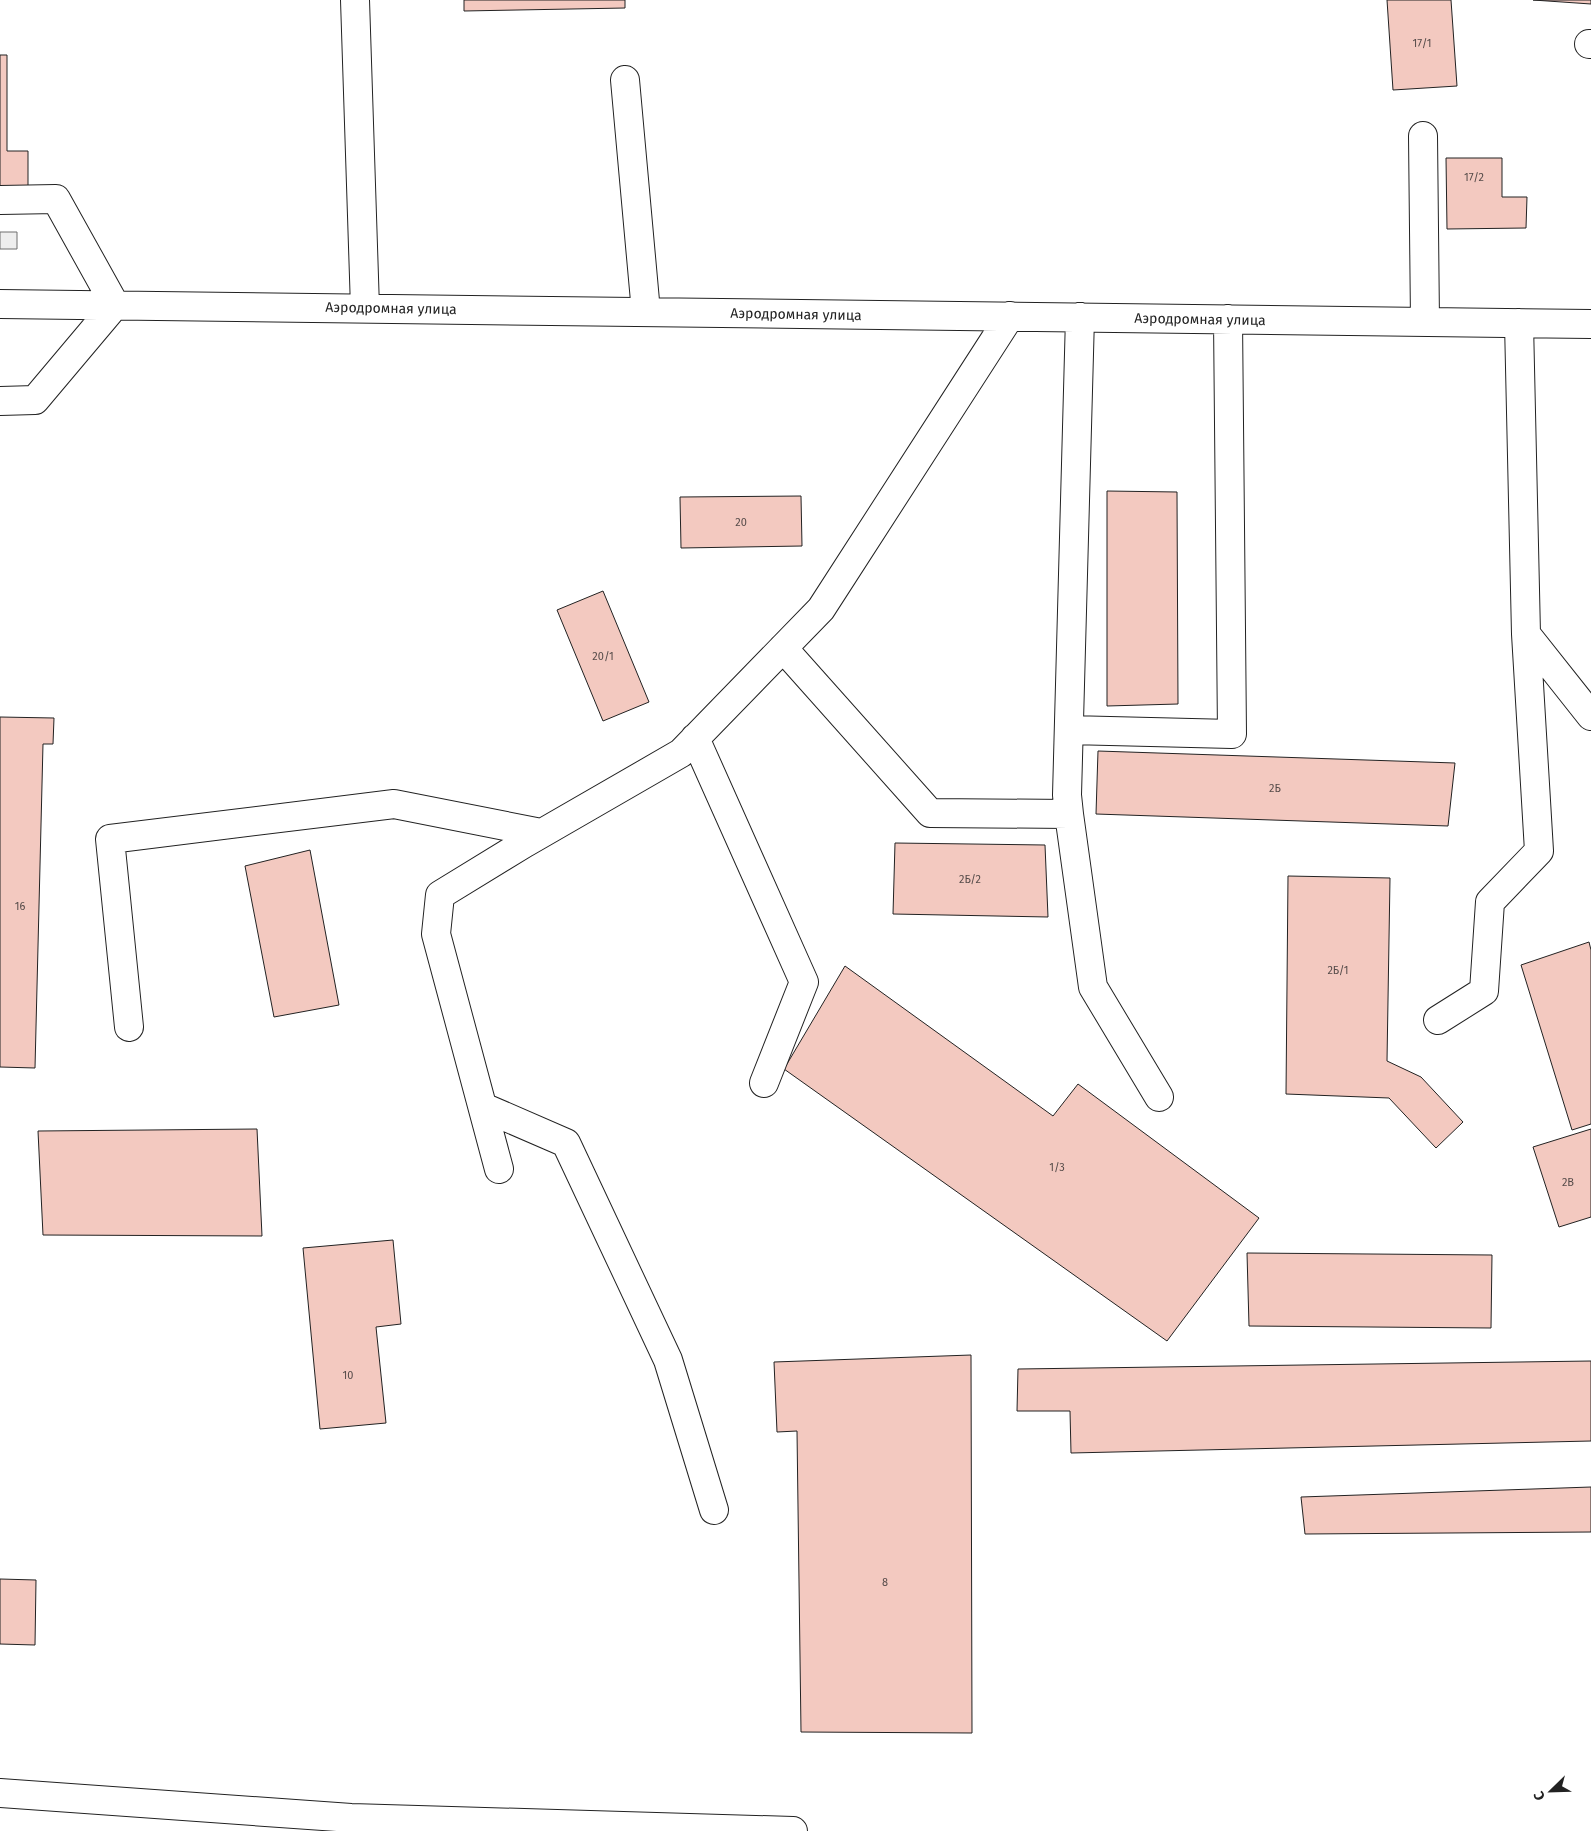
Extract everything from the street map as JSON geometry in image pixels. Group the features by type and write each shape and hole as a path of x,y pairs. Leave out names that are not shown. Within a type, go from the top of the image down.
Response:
{"street":[{"path":"356,0 365,308"},
{"path":"625,80 646,312"},
{"path":"1423,136 1425,322"},
{"path":"0,200 56,199 115,305 35,400 0,401"},
{"name":"Аэродромная улица","path":"0,304 1591,324"},
{"path":"499,1169 436,934 440,895 541,833 681,753 821,609 1010,316"},
{"path":"1080,317 1067,795 1093,987 1158,1097"},
{"path":"1069,730 1232,734 1228,319"},
{"path":"1438,1020 1484,991 1490,902 1539,851 1526,634 1519,323"},
{"path":"1526,634 1591,716"},
{"path":"783,648 930,814 1069,814"},
{"path":"695,738 804,982 764,1083"},
{"path":"129,1027 110,839 394,804 541,833"},
{"path":"483,1107 566,1143 668,1360 714,1510"},
{"path":"0,1793 351,1818 794,1831"}],"shaded area":[{"path":"0,232 17,232 17,249 0,249"}],"building":[{"path":"464,0 625,0 625,8 464,11"},
{"path":"1387,0 1451,0 1457,86 1393,90"},
{"path":"1533,0 1591,0 1591,4"},
{"path":"0,55 7,55 7,151 28,151 28,190 0,190"},
{"path":"1446,158 1502,158 1502,197 1527,197 1526,228 1447,229"},
{"path":"1107,491 1177,492 1178,704 1107,706"},
{"path":"801,496 802,546 681,548 680,497"},
{"path":"603,591 649,702 603,721 557,610"},
{"path":"0,717 54,718 53,744 43,744 35,1068 0,1067"},
{"path":"1098,751 1455,763 1448,826 1096,814"},
{"path":"895,843 1045,845 1048,917 893,914"},
{"path":"310,850 339,1005 274,1017 245,866"},
{"path":"1288,876 1390,878 1387,1061 1421,1077 1463,1122 1436,1148 1389,1098 1286,1094"},
{"path":"1589,942 1591,950 1591,1124 1572,1130 1521,965"},
{"path":"845,966 1053,1116 1078,1084 1259,1218 1167,1341 784,1069"},
{"path":"257,1129 262,1236 43,1235 38,1131"},
{"path":"1591,1129 1591,1217 1559,1227 1533,1147"},
{"path":"393,1240 401,1324 376,1327 386,1423 320,1429 303,1248"},
{"path":"1247,1253 1492,1255 1491,1328 1249,1326"},
{"path":"971,1355 972,1733 801,1732 797,1431 777,1432 774,1362"},
{"path":"1591,1361 1591,1441 1071,1453 1070,1411 1017,1411 1018,1369"},
{"path":"1591,1487 1591,1532 1305,1534 1301,1497"},
{"path":"0,1579 36,1580 35,1645 0,1644"}]}
